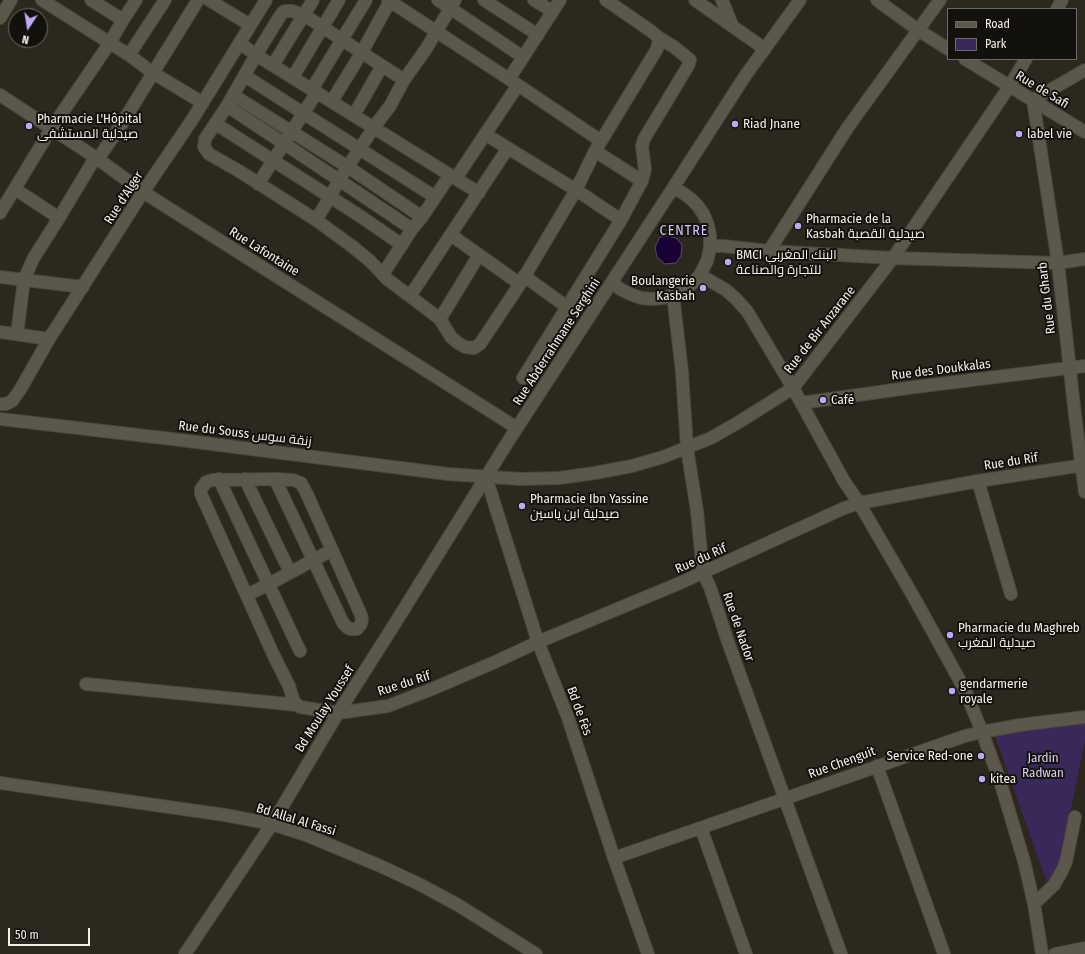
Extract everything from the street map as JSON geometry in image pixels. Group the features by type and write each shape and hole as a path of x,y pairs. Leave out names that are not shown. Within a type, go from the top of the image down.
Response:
{"street":[{"path":"0,18 10,0"},
{"path":"42,0 109,44 129,55 153,73 203,103"},
{"path":"91,0 123,20"},
{"path":"0,213 51,129 109,44 136,0"},
{"path":"129,55 165,0"},
{"path":"17,334 24,280 33,259 96,158 153,73 198,0"},
{"path":"209,0 250,25"},
{"name":"Rue d'Alger","path":"0,404 10,402 14,399 49,339 143,192 169,156 203,103 266,0"},
{"path":"273,65 313,0"},
{"path":"293,77 339,0"},
{"path":"258,184 303,113 342,40 366,0"},
{"path":"438,0 453,4 524,57"},
{"path":"484,0 538,35"},
{"path":"534,0 552,11"},
{"path":"383,274 435,197 485,134 514,82 524,57 560,0"},
{"path":"523,378 621,220 642,181 645,170 642,146 644,139 687,69 690,60 606,0"},
{"path":"695,0 765,49"},
{"path":"722,0 732,25"},
{"path":"612,282 745,76 800,0"},
{"path":"877,0 918,30 947,48"},
{"path":"769,251 848,127 940,0"},
{"path":"332,102 362,52 389,1 514,82 601,141"},
{"path":"316,220 339,180 374,127 390,106 404,80 426,49 453,4"},
{"path":"404,80 304,15 292,11 283,12 216,124 205,139 204,145 209,154 316,220 353,247 387,279 440,319 451,337 458,343 474,348 486,337 576,190 601,141 657,49 659,45 658,37"},
{"path":"240,43 256,55 453,176 478,193"},
{"name":"Rue de Safi","path":"967,60 1085,132"},
{"name":"Rue de Bir Anzarane","path":"486,477 520,480 559,478 595,474 632,466 687,448 710,438 739,422 793,388 893,258 1009,87 1025,60"},
{"path":"354,115 382,66"},
{"path":"1033,100 1085,70"},
{"path":"245,76 435,197"},
{"name":"Rue Lafontaine","path":"0,95 96,158 143,192 517,428"},
{"path":"233,95 348,167 422,217"},
{"name":"Rue du Gharb","path":"1033,100 1058,263 1085,492"},
{"path":"227,106 412,229"},
{"path":"216,124 402,245"},
{"path":"485,134 576,190 621,220"},
{"path":"410,296 508,148"},
{"path":"595,152 642,181"},
{"name":"Rue Abderrahmane Serghini","path":"486,477 612,282 620,289 630,294 641,298 652,299 663,298 684,290 700,275 707,261 710,246 708,225 701,211 691,199 673,188"},
{"path":"15,189 59,218"},
{"path":"451,235 478,255 568,306"},
{"path":"710,246 893,258 1058,263 1085,259"},
{"path":"440,319 478,255"},
{"path":"700,275 726,290 747,311 793,388 844,481 859,503 912,594 965,690 1000,781 1020,846 1034,904 1042,954"},
{"path":"0,277 83,288"},
{"name":"Rue de Nador","path":"673,295 682,372 687,448 697,511 703,573 710,586 727,639 841,954"},
{"path":"0,332 49,339"},
{"name":"Rue des Doukkalas","path":"801,403 1085,366"},
{"name":"Rue du Souss زنقة سوس","path":"0,419 448,474 486,477"},
{"name":"Rue du Rif","path":"86,684 297,705 300,707 338,713 388,706 432,689 538,642 680,584 842,509 859,503 1083,465"},
{"name":"Bd de Fès","path":"486,477 538,642 568,718 614,858 648,954"},
{"name":"Bd Moulay Youssef","path":"185,954 272,824 338,713 486,477"},
{"path":"274,479 343,622 348,628 357,628 361,624 361,615 301,483 293,480 274,479 219,479 206,482 201,489 201,494 273,654 289,686 294,702 297,705"},
{"path":"219,479 300,651"},
{"path":"245,479 290,572"},
{"path":"978,482 1011,594"},
{"path":"247,595 332,550"},
{"name":"Rue Chenguit","path":"614,858 965,736 1020,725 1085,717"},
{"path":"877,766 944,954"},
{"name":"Bd Allal Al Fassi","path":"0,783 179,808 272,824 306,835 419,884 458,905 536,954"},
{"path":"1034,904 1054,885 1062,871 1066,862 1074,817"},
{"path":"701,828 746,954"},
{"path":"1055,954 1085,948"}],"green space":[{"name":"Jardin Radwan","path":"1085,722 1085,741 1060,861 1047,883 995,736"}],"shaded area":[{"path":"668,236 676,238 682,245 681,256 676,263 665,264 657,257 655,247 660,237"}],"place":[{"name":"Riad Jnane","path":"735,124"},
{"name":"Pharmacie L'Hôpital صيدلية المستشفى","path":"29,126"},
{"name":"label vie","path":"1019,134"},
{"name":"Pharmacie de la Kasbah صيدلية القصبة","path":"798,226"},
{"name":"BMCI البنك المغربي للتجارة والصناعة","path":"728,262"},
{"name":"Boulangerie Kasbah","path":"703,288"},
{"name":"Café","path":"823,400"},
{"name":"Pharmacie Ibn Yassine صيدلية ابن ياسين","path":"522,506"},
{"name":"Pharmacie du Maghreb صيدلية المغرب","path":"950,635"},
{"name":"gendarmerie royale","path":"952,691"},
{"name":"Service Red-one","path":"981,756"},
{"name":"kitea","path":"982,779"}],"district":[{"name":"CENTRE","path":"684,231"}]}
